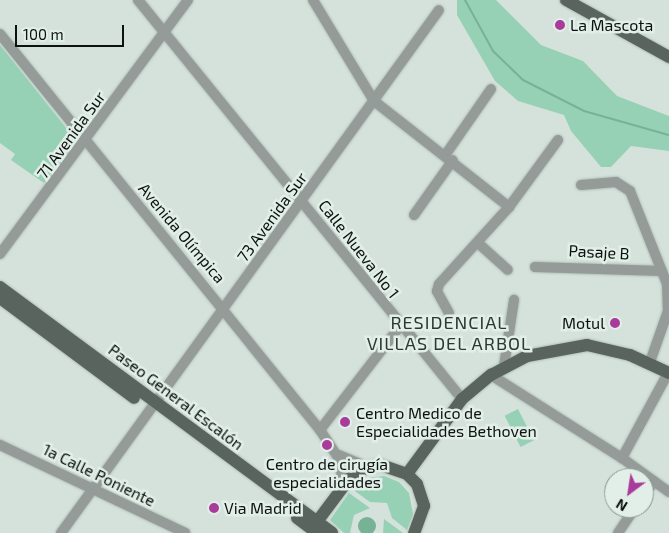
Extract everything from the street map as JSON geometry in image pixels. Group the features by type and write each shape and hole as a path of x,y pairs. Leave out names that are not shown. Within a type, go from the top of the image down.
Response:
{"main road":[{"path":"566,0 669,57"},
{"name":"Paseo General Escalón","path":"0,287 314,529 332,533"},
{"name":"Paseo General Escalón","path":"0,298 152,406"},
{"path":"407,474 462,399 504,366 572,346 599,347 669,370"},
{"path":"631,356 651,359 669,370"},
{"path":"314,529 349,479 367,467 380,465 407,474 424,499 424,514 414,533"}],"street":[{"name":"Calle Nueva No 1","path":"138,0 303,201 400,326 462,399"},
{"name":"71 Avenida Sur","path":"0,254 87,141 188,0"},
{"path":"313,0 374,101 450,157 508,207"},
{"name":"73 Avenida Sur","path":"61,533 303,201 439,10"},
{"name":"Avenida Olímpica","path":"0,34 224,307 338,454 344,473 336,496"},
{"path":"414,215 491,89"},
{"path":"448,313 437,292 439,284 478,243 508,207 558,140"},
{"path":"581,185 616,182 630,191 662,270 668,311 651,359"},
{"path":"478,243 508,270"},
{"name":"Pasaje B","path":"535,267 662,270"},
{"path":"504,366 514,300"},
{"path":"320,430 400,326"},
{"path":"622,458 669,370"},
{"path":"491,375 636,468"},
{"name":"1a Calle Poniente","path":"0,445 185,533"},
{"name":"Avenida Olímpica","path":"338,454 367,467"},
{"path":"654,481 669,492"},
{"path":"618,533 628,518"}],"shaded area":[{"path":"457,0 496,0 541,45 583,61 617,96 669,116 669,151 631,146 611,167 601,167 571,131 564,115 518,101 495,81 457,15"},
{"path":"0,45 75,139 44,183 11,160 15,154 0,143"},
{"path":"518,409 534,440 521,447 505,416"},
{"path":"384,476 399,482 409,493 413,514 407,530 392,518 387,503 370,502 352,489 367,478"},
{"path":"349,493 370,508 354,515 350,533 344,533 330,520"},
{"path":"363,517 371,517 376,522 374,533 363,535 358,530 358,522"},
{"path":"384,519 403,533 383,533"}],"waterway":[{"path":"465,0 493,51 523,80 584,111 669,135"}],"place":[{"name":"La Mascota","path":"560,25"},
{"name":"Motul","path":"615,323"},
{"name":"Centro Medico de Especialidades Bethoven","path":"345,422"},
{"name":"Centro de cirugía especialidades","path":"327,445"},
{"name":"Via Madrid","path":"214,508"}],"district":[{"name":"RESIDENCIAL VILLAS DEL ARBOL","path":"449,333"}]}
